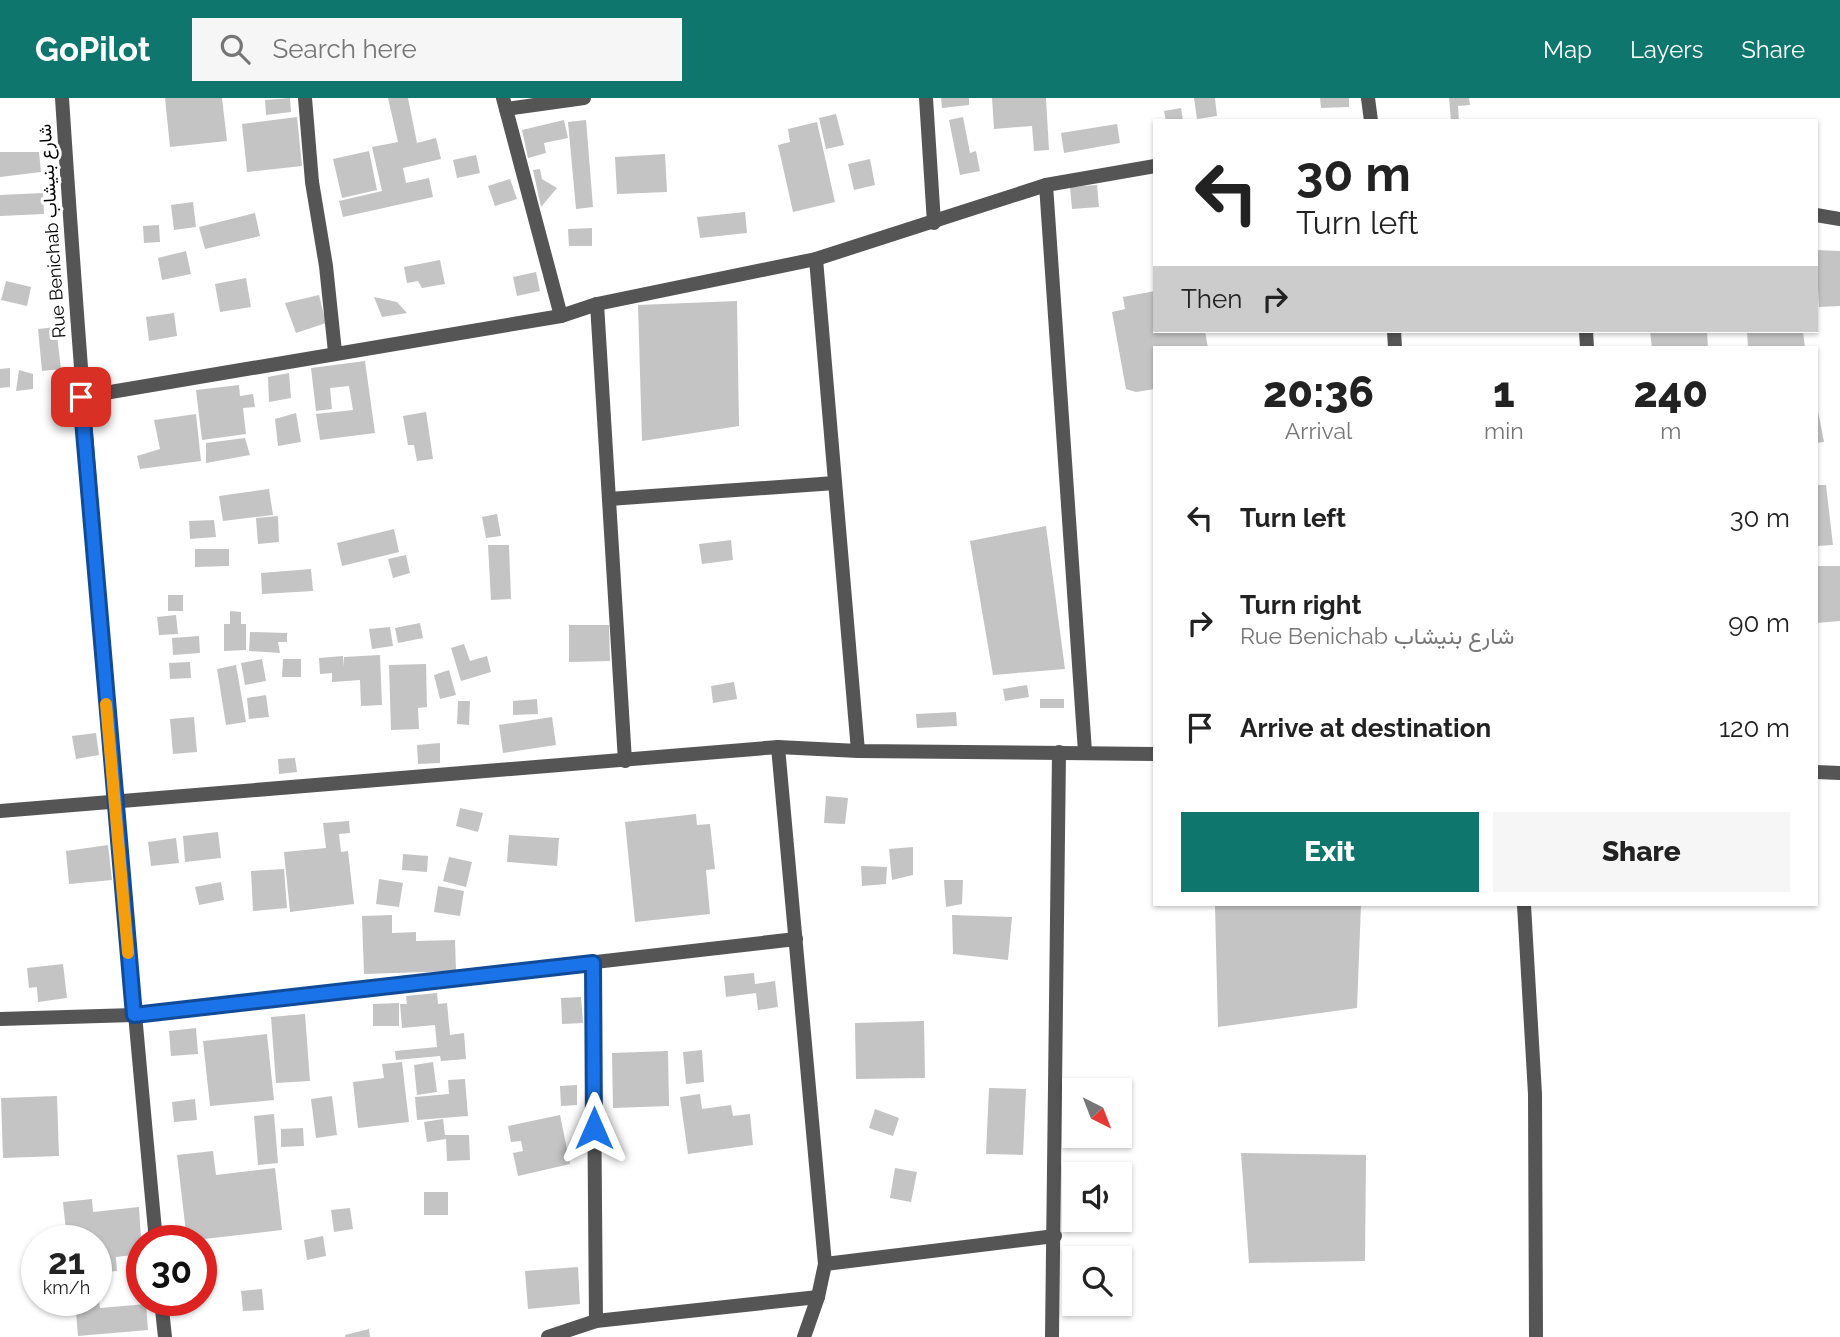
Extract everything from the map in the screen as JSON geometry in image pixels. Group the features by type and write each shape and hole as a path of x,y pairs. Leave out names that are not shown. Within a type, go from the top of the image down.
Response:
{"street":[{"name":"Rue Benichab شارع بنيشاب","path":"62,98 81,397 114,802 154,1225"},
{"path":"305,98 312,182 326,266 335,352"},
{"path":"561,316 505,104 584,98"},
{"path":"926,98 934,223"},
{"path":"1368,98 1371,119"},
{"path":"81,397 335,352 561,316 597,304 816,259 1046,185 1153,166"},
{"path":"1046,185 1085,752"},
{"path":"1818,215 1840,219"},
{"path":"816,259 858,751"},
{"path":"597,304 625,761"},
{"path":"609,499 835,483"},
{"path":"0,811 778,747 858,751 1153,754"},
{"path":"778,747 825,1264 818,1297 803,1337"},
{"path":"1052,1337 1059,752"},
{"path":"1818,772 1840,773"},
{"path":"1524,906 1535,1094 1536,1337"},
{"path":"0,1019 134,1015 796,939"},
{"path":"593,963 596,1321"},
{"path":"825,1264 1055,1236"},
{"path":"548,1337 596,1321 818,1297"},
{"path":"163,1316 165,1337"}],"building":[{"path":"165,98 222,98 227,141 170,147"},
{"path":"290,98 291,112 266,115 265,100"},
{"path":"388,98 408,98 417,143 436,138 441,159 403,168 406,183 429,178 433,197 343,217 339,201 382,191 372,147 398,142"},
{"path":"941,98 969,98 969,105 942,108"},
{"path":"992,98 1046,98 1049,150 1034,151 1032,126 994,129"},
{"path":"1194,98 1215,98 1217,116 1197,119"},
{"path":"1320,98 1349,98 1349,107 1321,108"},
{"path":"1449,98 1469,98 1470,105 1458,106 1459,119 1451,119"},
{"path":"1181,108 1183,119 1166,119 1164,111"},
{"path":"836,114 844,145 826,149 819,118"},
{"path":"297,117 302,166 247,172 242,124"},
{"path":"963,117 970,153 976,151 980,171 960,175 949,120"},
{"path":"564,120 568,138 544,143 546,153 528,158 522,130"},
{"path":"586,120 593,207 576,209 568,122"},
{"path":"817,122 835,202 793,212 778,145 790,142 788,129"},
{"path":"1117,124 1120,143 1064,153 1061,133"},
{"path":"369,151 377,190 342,198 333,159"},
{"path":"0,152 39,152 41,172 0,177"},
{"path":"665,154 667,192 617,194 615,157"},
{"path":"476,155 480,173 457,178 453,160"},
{"path":"870,159 875,185 854,190 848,164"},
{"path":"540,169 542,179 557,188 541,207 533,170"},
{"path":"510,179 517,199 495,206 488,186"},
{"path":"1097,185 1099,207 1072,209 1070,187"},
{"path":"43,193 44,214 0,216 0,195"},
{"path":"193,202 196,227 174,230 171,205"},
{"path":"745,212 747,233 700,238 697,217"},
{"path":"255,213 260,236 205,249 199,227"},
{"path":"159,225 160,242 144,243 143,226"},
{"path":"592,228 592,246 569,246 568,229"},
{"path":"1818,250 1840,251 1840,306 1819,307"},
{"path":"186,251 191,274 162,280 158,258"},
{"path":"440,260 445,284 422,288 418,281 407,283 404,267"},
{"path":"536,272 540,291 517,296 513,277"},
{"path":"246,278 251,307 220,312 215,284"},
{"path":"6,281 31,287 27,306 1,300"},
{"path":"1153,291 1153,333 1205,333 1208,346 1153,346 1153,389 1136,392 1126,389 1112,312 1125,309 1123,297"},
{"path":"319,295 326,323 296,333 285,303"},
{"path":"374,297 397,302 407,313 382,317"},
{"path":"737,301 739,426 642,441 638,305"},
{"path":"174,313 177,336 149,341 146,317"},
{"path":"56,327 61,369 42,371 38,329"},
{"path":"1650,333 1707,333 1708,346 1652,346"},
{"path":"1747,333 1803,333 1805,346 1748,346"},
{"path":"365,361 375,433 320,440 316,414 353,410 349,386 330,388 332,409 316,411 311,368"},
{"path":"10,368 10,387 0,388 0,369"},
{"path":"19,370 33,374 33,389 16,391"},
{"path":"289,373 291,398 269,402 268,377"},
{"path":"239,385 240,396 253,394 255,407 243,408 246,434 202,440 196,390"},
{"path":"1818,411 1824,442 1818,443"},
{"path":"426,412 433,459 417,461 414,445 408,445 403,416"},
{"path":"296,413 301,442 278,446 275,419"},
{"path":"196,414 201,461 140,469 137,456 160,449 154,420"},
{"path":"245,438 250,455 206,463 206,443"},
{"path":"1818,485 1826,485 1833,545 1818,546"},
{"path":"269,489 273,515 223,521 219,496"},
{"path":"497,514 501,536 486,538 482,517"},
{"path":"278,516 279,542 258,544 256,518"},
{"path":"214,520 216,537 190,539 189,521"},
{"path":"1046,526 1065,669 993,675 970,541"},
{"path":"394,529 399,552 342,566 337,543"},
{"path":"731,540 733,560 702,564 699,544"},
{"path":"488,545 509,545 511,599 491,600"},
{"path":"195,549 229,549 229,566 195,567"},
{"path":"406,555 410,573 393,578 388,559"},
{"path":"1818,566 1840,566 1840,621 1818,623"},
{"path":"311,569 313,591 262,594 261,573"},
{"path":"168,595 183,595 183,611 168,611"},
{"path":"230,611 241,612 241,624 246,624 246,650 224,651 224,624 230,624"},
{"path":"176,615 178,634 159,635 157,617"},
{"path":"420,623 423,638 398,643 395,628"},
{"path":"569,625 609,625 610,661 569,662"},
{"path":"390,627 393,646 372,649 369,629"},
{"path":"250,632 287,633 287,642 278,642 280,653 249,651"},
{"path":"199,636 200,653 173,655 172,638"},
{"path":"464,644 470,661 487,656 491,672 461,681 451,648"},
{"path":"380,655 382,705 361,706 360,680 332,682 332,673 320,674 319,658 343,656 344,667 344,657"},
{"path":"262,659 266,681 245,685 241,663"},
{"path":"283,659 301,659 301,677 282,677"},
{"path":"190,662 191,678 170,679 169,663"},
{"path":"426,664 427,707 418,708 419,729 391,730 389,665"},
{"path":"236,665 246,722 226,725 217,669"},
{"path":"449,670 456,695 440,699 434,675"},
{"path":"734,682 737,699 713,703 711,686"},
{"path":"1027,685 1029,697 1005,701 1003,689"},
{"path":"266,695 269,717 249,719 247,698"},
{"path":"537,699 538,714 513,715 513,701"},
{"path":"1040,699 1064,699 1064,708 1040,708"},
{"path":"458,701 470,701 469,725 457,724"},
{"path":"956,712 957,726 917,728 916,714"},
{"path":"194,717 197,752 173,754 170,719"},
{"path":"552,717 556,745 503,753 499,725"},
{"path":"96,733 99,755 76,759 72,736"},
{"path":"440,743 440,763 418,764 417,745"},
{"path":"295,758 297,772 279,774 278,759"},
{"path":"826,796 848,798 845,824 824,823"},
{"path":"460,808 483,813 478,832 456,826"},
{"path":"696,814 697,825 710,824 715,869 706,870 710,914 635,922 625,822"},
{"path":"349,821 350,833 339,834 341,852 348,851 354,904 290,912 284,852 326,848 323,823"},
{"path":"218,832 221,858 185,862 183,836"},
{"path":"509,835 559,838 557,866 507,862"},
{"path":"176,838 179,863 151,866 148,842"},
{"path":"108,845 112,880 69,884 66,851"},
{"path":"913,847 913,875 892,880 889,849"},
{"path":"403,854 428,856 427,872 402,870"},
{"path":"449,857 472,862 466,887 443,881"},
{"path":"861,866 887,867 886,884 862,886"},
{"path":"284,869 287,908 253,911 251,871"},
{"path":"379,879 403,883 399,907 376,904"},
{"path":"944,880 963,880 962,904 946,907"},
{"path":"221,882 224,900 199,905 195,887"},
{"path":"438,886 464,891 460,916 434,912"},
{"path":"1215,906 1361,906 1357,1008 1218,1027"},
{"path":"392,915 392,933 416,932 416,941 455,940 456,971 364,974 362,916"},
{"path":"952,915 1012,917 1008,960 953,954"},
{"path":"63,964 67,998 38,1002 37,987 29,988 27,968"},
{"path":"754,973 755,984 775,981 778,1007 758,1010 756,993 726,997 724,976"},
{"path":"437,993 438,1004 447,1003 450,1035 464,1033 466,1059 441,1061 440,1056 396,1060 395,1051 437,1047 435,1025 402,1028 400,1004 407,1004 406,996"},
{"path":"581,997 583,1023 562,1024 561,998"},
{"path":"399,1003 399,1026 373,1026 373,1004"},
{"path":"305,1014 310,1081 276,1083 271,1017"},
{"path":"924,1021 925,1078 856,1079 855,1023"},
{"path":"196,1028 198,1054 171,1056 169,1031"},
{"path":"267,1034 274,1100 210,1106 203,1041"},
{"path":"702,1050 704,1082 686,1084 683,1052"},
{"path":"668,1051 669,1106 613,1108 612,1053"},
{"path":"402,1062 409,1122 358,1128 353,1082 384,1078 382,1064"},
{"path":"433,1062 437,1092 417,1095 414,1065"},
{"path":"465,1079 468,1116 417,1120 415,1097 449,1094 448,1080"},
{"path":"577,1085 577,1105 561,1106 560,1086"},
{"path":"989,1088 1026,1089 1023,1155 986,1154"},
{"path":"700,1094 702,1109 731,1105 733,1116 750,1114 753,1145 688,1154 680,1097"},
{"path":"57,1096 59,1156 3,1158 1,1098"},
{"path":"332,1096 337,1135 316,1138 311,1099"},
{"path":"195,1099 197,1120 174,1122 172,1102"},
{"path":"875,1109 899,1118 893,1136 869,1128"},
{"path":"274,1114 278,1163 258,1165 254,1116"},
{"path":"560,1115 570,1164 518,1176 513,1153 523,1151 521,1141 511,1142 508,1126"},
{"path":"443,1119 445,1135 469,1135 470,1160 447,1161 446,1139 427,1142 424,1122"},
{"path":"303,1128 304,1146 281,1147 281,1129"},
{"path":"213,1151 216,1175 275,1168 282,1230 217,1238 217,1225 185,1225 177,1155"},
{"path":"1241,1153 1366,1155 1365,1261 1249,1263"},
{"path":"895,1168 917,1172 911,1202 890,1198"},
{"path":"424,1192 448,1192 448,1215 424,1215"},
{"path":"92,1199 93,1212 139,1207 140,1225 126,1225 126,1256 116,1257 117,1271 112,1271 112,1225 65,1225 63,1202"},
{"path":"350,1208 353,1229 334,1232 331,1210"},
{"path":"323,1236 326,1256 307,1260 304,1240"},
{"path":"578,1267 580,1304 528,1309 525,1271"},
{"path":"262,1289 264,1310 243,1311 241,1291"},
{"path":"126,1306 126,1316 147,1316 148,1330 78,1336 76,1316 112,1316 112,1307"},
{"path":"369,1329 370,1337 345,1337 345,1335"}],"slow traffic":[{"path":"106,704 128,953"}],"route":[{"path":"81,397 134,1015 593,963 594,1128"}]}
